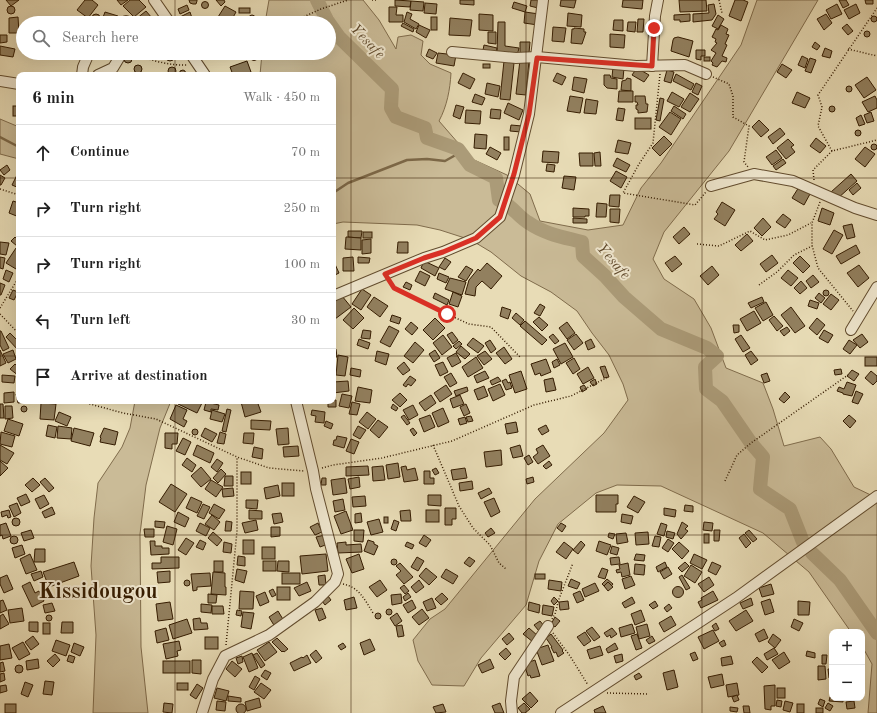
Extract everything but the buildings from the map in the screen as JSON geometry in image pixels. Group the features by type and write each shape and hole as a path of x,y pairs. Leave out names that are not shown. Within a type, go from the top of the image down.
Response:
{"street":[{"path":"154,0 165,16"},
{"path":"336,295 476,238 500,217 514,174 529,114 543,0"},
{"path":"652,66 655,16 658,0"},
{"path":"452,52 516,58 537,58 652,66 685,65 706,74"},
{"path":"82,72 86,60"},
{"path":"104,72 113,68 118,60"},
{"path":"194,60 202,72"},
{"path":"0,81 16,84"},
{"path":"712,186 754,174 793,181 855,208 877,215"},
{"path":"851,330 877,287"},
{"path":"202,713 213,679 225,656 269,635 315,602 335,582 338,574 316,490 313,471 297,404"},
{"path":"561,713 736,598 877,496"},
{"path":"512,713 511,702 514,677 548,626"}],"path":[{"path":"305,16 348,0"},
{"path":"719,0 722,13"},
{"path":"832,151 818,126 822,107 818,95 877,8"},
{"path":"848,49 877,56"},
{"path":"154,60 179,66 197,64 204,60"},
{"path":"652,66 660,73 653,143 639,164 623,193 695,205 712,186"},
{"path":"706,74 729,84 733,96 732,117 749,126 744,162 754,174"},
{"path":"859,318 818,268 812,246 812,223 820,193 813,170 832,151 877,140"},
{"path":"0,189 16,194"},
{"path":"697,244 719,246 750,230 765,240 788,234 812,223"},
{"path":"759,285 777,272 794,255 812,246"},
{"path":"385,274 394,288 469,324 491,327 521,358"},
{"path":"0,308 16,282"},
{"path":"0,314 16,331"},
{"path":"725,481 737,454 848,375"},
{"path":"90,404 156,419 237,457 269,468 313,471 333,465 382,458 452,441 534,405 571,396 608,377"},
{"path":"433,445 460,506 472,528 490,545 499,563 506,569"},
{"path":"225,656 237,531 237,457"},
{"path":"573,563 559,599 555,614 548,626 570,656 592,693"},
{"path":"335,582 350,585 363,596 373,613"},
{"path":"607,693 649,694"}],"shaded area":[{"path":"269,0 363,0 379,20 396,49 398,37 411,35 423,41 421,55 430,64 451,73 448,98 439,121 472,159 507,175 530,194 540,221 588,230 623,225 641,188 661,163 741,45 757,0 818,0 729,151 664,232 653,259 664,279 694,299 711,328 726,368 763,383 773,409 784,446 820,437 831,449 854,487 877,498 877,713 868,713 872,664 865,651 865,629 849,629 809,572 763,533 661,486 617,485 596,493 558,524 539,561 526,605 481,658 464,686 432,685 418,661 413,640 430,619 445,609 535,499 604,433 628,400 623,384 609,355 577,311 551,292 521,276 491,252 471,240 440,230 417,225 343,222 336,223 336,72 260,72 261,60 336,60 336,16 266,16"},
{"path":"0,119 16,126 16,158 0,154"},
{"path":"134,404 170,404 160,428 146,485 140,534 141,647 148,713 93,713 96,635 91,566 98,483 122,447 130,428"}],"waterway":[{"name":"Yesafe","path":"317,0 325,16"},
{"name":"Yesafe","path":"336,33 392,89 391,108 396,117 425,128 427,138 458,149 470,165 496,178 499,200 507,204 535,227 548,233 582,242 583,256 605,276 624,297 661,329 707,348 717,356 705,367 706,389 722,401 751,443 763,457 760,489 790,509 803,542"},
{"path":"0,137 16,145"},
{"path":"336,191 348,183 407,160 427,159 445,161 461,152"},
{"name":"Yesafe","path":"812,553 840,580 877,633"}],"district":[{"name":"Kissidougou","path":"98,590"}],"route":[{"path":"447,314 394,288 385,274 476,238 500,217 514,174 529,114 537,58 652,66 654,28"}]}
